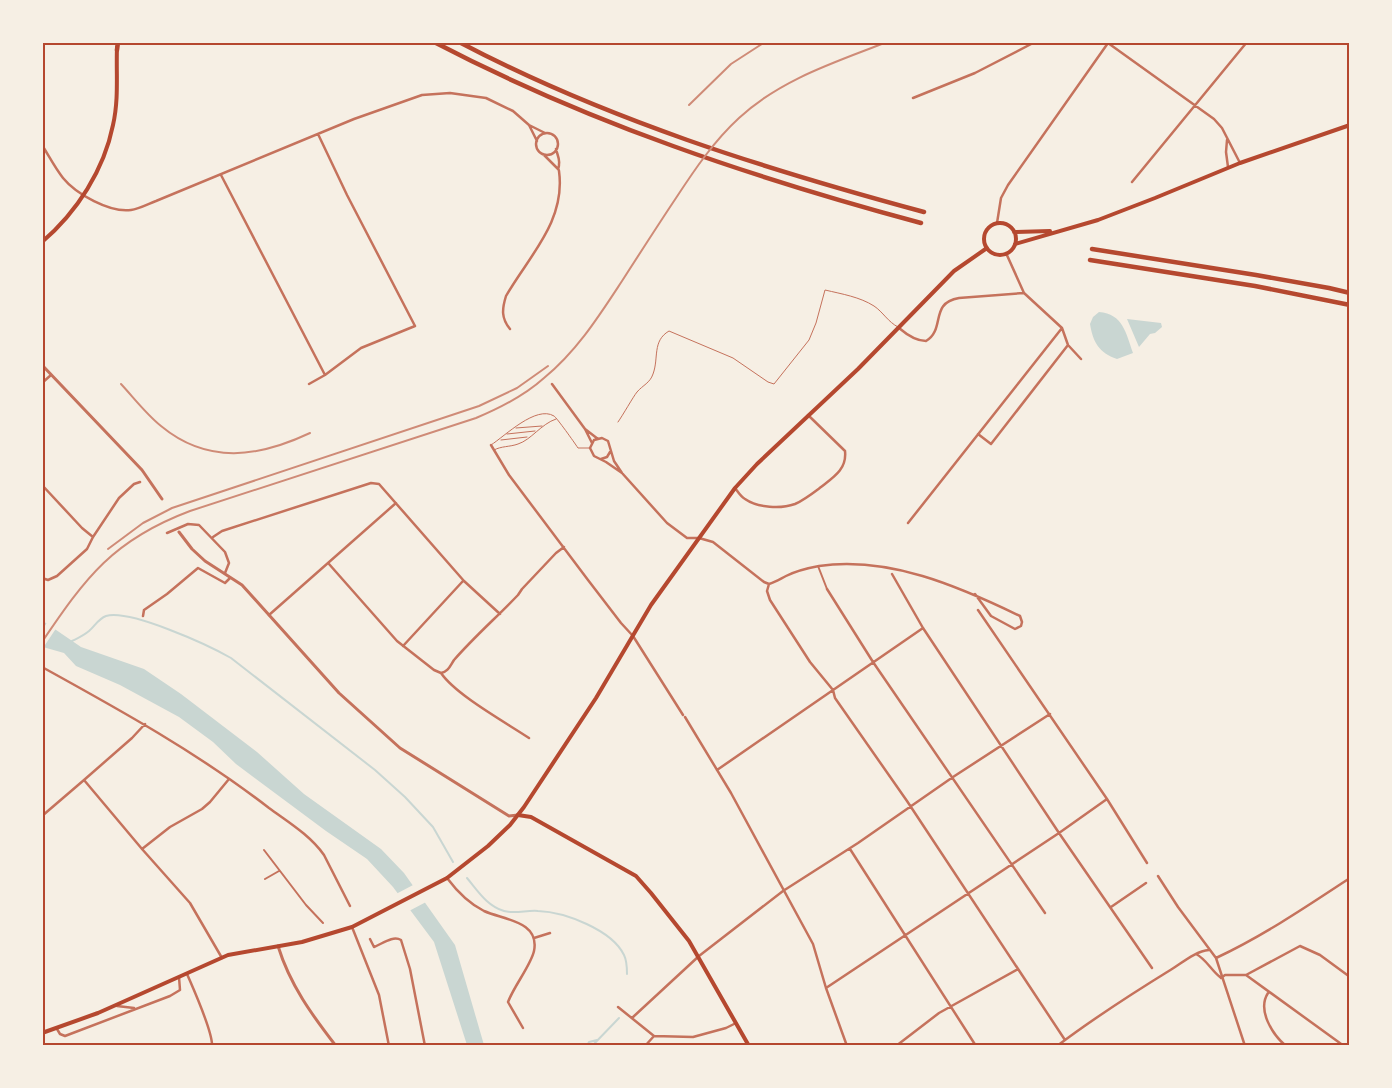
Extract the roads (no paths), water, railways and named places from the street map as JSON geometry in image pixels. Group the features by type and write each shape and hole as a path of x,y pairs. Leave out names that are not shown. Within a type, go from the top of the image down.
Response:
{"highway":[{"path":"117,50 118,42"},
{"path":"434,42 487,70 642,135 711,160 835,199 921,223"},
{"path":"459,42 531,78 650,126 719,151 831,186 924,212"},
{"path":"1092,249 1256,275 1329,288 1350,294"},
{"path":"1090,260 1255,286 1341,303 1350,307"}],"main road":[{"path":"42,242 64,221 84,195 103,158 116,109 117,50"},
{"path":"1015,244 1098,220 1240,163 1350,125"},
{"path":"997,223 1009,226 1014,232 1015,244 1012,250 996,254 987,248 985,242 987,230 991,226 997,223"},
{"path":"1014,232 1058,231"},
{"path":"42,1033 57,1029 116,1005 222,958 241,952 302,942 352,927 447,878 488,846 518,815 596,698 651,605 735,488 757,464 858,369 954,271 987,248"},
{"path":"518,815 531,817 636,876 689,940 749,1046"}],"street":[{"path":"913,98 975,73 1036,42"},
{"path":"1132,182 1248,42"},
{"path":"997,223 1000,198 1008,185 1108,43 1214,119 1222,128 1240,163"},
{"path":"42,145 64,178 84,195 109,207 131,210 409,98 422,95 442,93 486,98 513,111 529,125 545,134"},
{"path":"529,125 535,134 538,150 558,169"},
{"path":"309,384 325,375 361,348 415,326 347,195 318,134"},
{"path":"510,329 504,320 502,306 506,296 549,230 560,192 558,169 560,163 555,137 551,134 545,134 537,140"},
{"path":"1227,138 1228,168"},
{"path":"542,154 551,154 556,149"},
{"path":"220,175 325,375"},
{"path":"1006,253 1024,293 1062,328 1068,345 1081,359"},
{"path":"898,328 916,339 926,341 935,332 942,307 951,300 1024,293"},
{"path":"908,523 1062,328"},
{"path":"978,434 990,444 1068,345"},
{"path":"42,365 142,470 162,499"},
{"path":"42,383 51,375"},
{"path":"552,384 586,429 598,439 608,441 614,461 622,473 668,523 687,538 699,538 713,542 764,582 769,584 786,576 818,566 859,564 917,575 975,594 1020,616 1021,626 1015,629 991,616 975,594"},
{"path":"735,488 742,497 751,502 764,506 780,507 796,503 833,478 841,470 846,461 846,451 808,415"},
{"path":"586,429 592,443"},
{"path":"598,439 592,443 590,448 594,456 622,473"},
{"path":"491,445 509,475 621,623 633,636 717,770 813,944 826,988 847,1046"},
{"path":"600,459 607,457 611,451"},
{"path":"42,578 48,580 57,576 87,549 118,498 134,484 140,482"},
{"path":"212,537 222,531 371,483 379,484 464,581 500,614"},
{"path":"42,486 93,537"},
{"path":"269,615 396,503"},
{"path":"167,533 183,525 193,523 200,525 222,547 228,558 228,567 225,573"},
{"path":"179,532 198,555 242,585 339,693 400,748 509,816 518,815"},
{"path":"440,673 447,671 459,655 556,553 564,547"},
{"path":"329,564 389,633 403,646 440,673 466,696 529,738"},
{"path":"818,566 827,589 873,662 1045,913"},
{"path":"144,616 144,610 198,568 225,583 231,576"},
{"path":"888,569 923,628 1152,968"},
{"path":"403,646 464,581"},
{"path":"769,584 767,591 770,600 810,662 832,690 835,698 911,807 1065,1040"},
{"path":"978,610 1107,798 1147,863"},
{"path":"717,770 923,628"},
{"path":"42,666 145,724 230,779 302,832 319,848 350,906"},
{"path":"632,1018 699,956 783,891 1050,714"},
{"path":"42,816 132,738 145,724"},
{"path":"142,849 170,827 202,809 230,779"},
{"path":"84,780 196,910 222,958"},
{"path":"826,988 1060,833 1107,798"},
{"path":"850,848 976,1046"},
{"path":"264,850 306,905 323,923"},
{"path":"265,879 279,871"},
{"path":"1158,876 1178,907 1216,958 1221,978 1245,1046"},
{"path":"447,878 454,888 482,910 525,925 534,938 536,942 534,954 512,990 508,1002 523,1028"},
{"path":"1216,958 1287,919 1350,878"},
{"path":"1111,907 1146,883"},
{"path":"352,927 379,995 389,1046"},
{"path":"534,938 550,933"},
{"path":"370,939 374,947 394,938 401,940 410,969 425,1046"},
{"path":"278,946 296,991 336,1046"},
{"path":"1221,978 1225,976 1246,975 1300,946 1320,956 1350,977"},
{"path":"1057,1046 1196,954 1209,950"},
{"path":"1196,954 1201,956 1214,973 1221,978"},
{"path":"896,1046 950,1006 1018,968"},
{"path":"187,974 206,1023 212,1045"},
{"path":"1246,975 1344,1046"},
{"path":"57,1029 60,1034 66,1036 178,992 180,988 179,977"},
{"path":"1268,992 1263,1002 1268,1024 1286,1046"},
{"path":"116,1005 126,1008 137,1008"},
{"path":"618,1007 654,1036 692,1037 726,1028 736,1023"},
{"path":"645,1046 654,1036"}],"lane":[{"path":"618,422 636,392 650,381 654,373 657,344 660,338 669,331 733,358 768,382 774,384 810,340 825,290 860,299 876,307 898,328"},
{"path":"491,445 534,416 548,414 556,419 578,448 590,448"},
{"path":"494,450 500,447 519,444 556,419"},
{"path":"514,428 543,426"},
{"path":"507,434 536,431"},
{"path":"499,440 528,437"}],"waterway":[{"path":"72,641 87,633 103,617 117,615 169,630 231,658 375,770 405,797 433,827 453,862"},
{"path":"467,878 483,897 498,909 512,912 549,912 574,919 599,930 618,946 624,955 627,974"},
{"path":"592,1046 619,1018"},
{"path":"587,1046 589,1042 597,1040"}],"railway":[{"path":"689,105 731,64 765,42"},
{"path":"42,642 73,598 104,563 121,548 163,522 190,511 476,418 520,396 556,368 587,333 698,166 721,136 739,118 755,104 791,82 887,42"},
{"path":"108,549 143,523 172,508 479,406 517,388 548,366"},
{"path":"121,384 161,426 197,447 215,452 253,452 272,448 310,433"}]}
